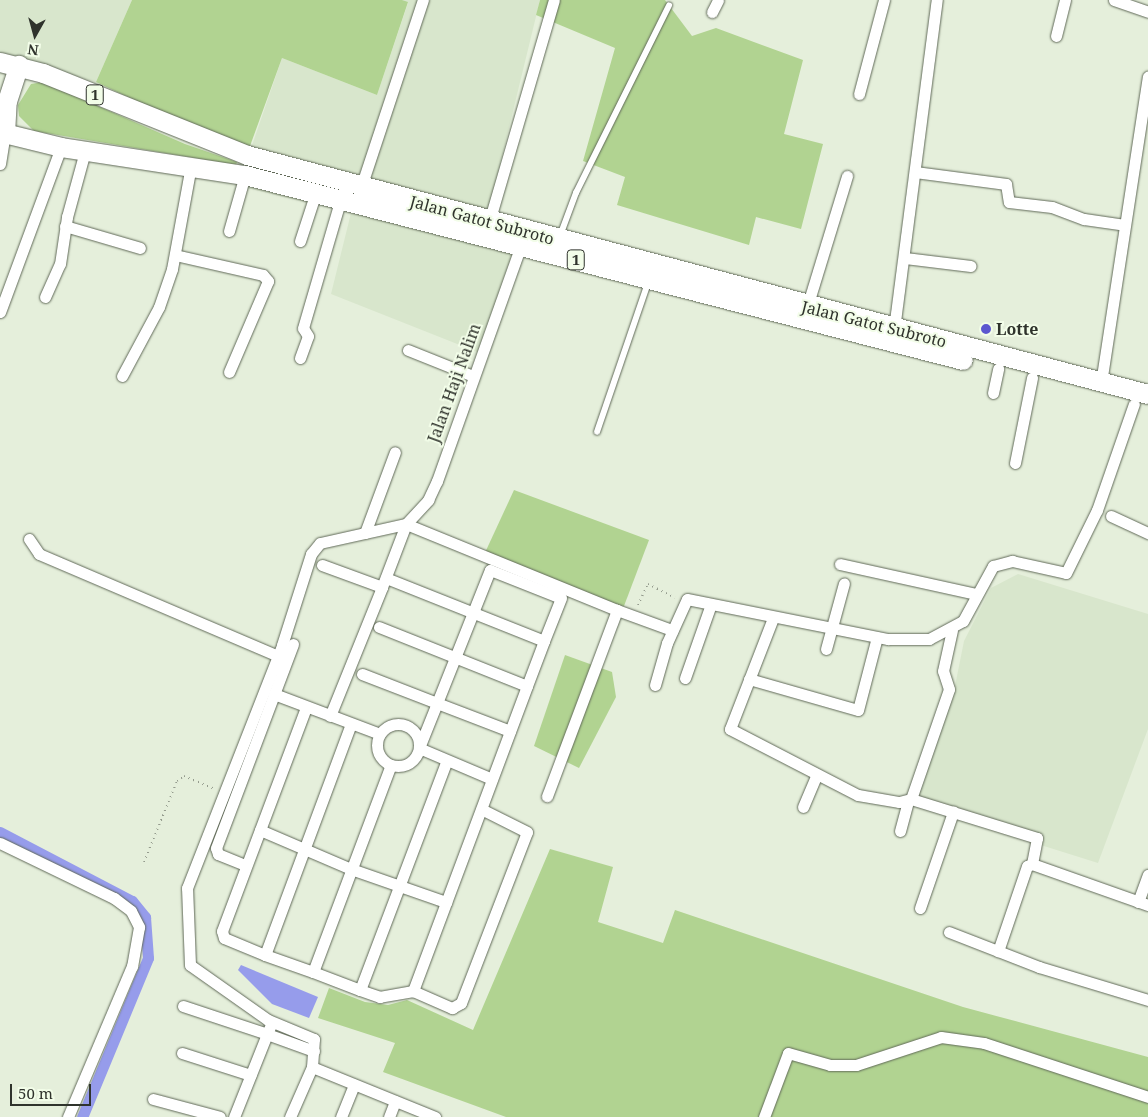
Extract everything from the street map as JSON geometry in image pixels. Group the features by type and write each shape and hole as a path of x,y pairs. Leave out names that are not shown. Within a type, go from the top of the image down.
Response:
{"highway":[{"name":"Jalan Gatot Subroto","path":"9,64 219,146 361,188 807,307 1102,382 1143,402"},
{"path":"2,133 7,101 9,64"},
{"name":"Jalan Gatot Subroto","path":"2,133 61,148 191,165 245,175 341,198 649,280 1032,378 1143,402"}],"street":[{"path":"361,188 423,0"},
{"path":"489,222 554,0"},
{"path":"712,12 718,0"},
{"path":"859,94 884,0"},
{"path":"894,329 905,258 937,0"},
{"path":"1056,36 1065,0"},
{"path":"1114,0 1148,12"},
{"path":"1102,382 1148,78"},
{"path":"0,164 2,133"},
{"path":"0,312 61,148"},
{"path":"45,297 60,264 65,226 85,151"},
{"path":"122,376 159,307 175,255 191,165"},
{"path":"915,172 1006,184 1008,202 1052,207 1084,219 1125,224"},
{"path":"229,231 245,175"},
{"path":"807,307 847,176"},
{"path":"300,241 316,192"},
{"path":"300,358 308,336 303,328 341,198"},
{"path":"65,226 140,248"},
{"name":"Jalan Haji Nalim","path":"330,716 406,524 434,488 521,245"},
{"path":"175,255 263,275 268,281 229,372"},
{"path":"905,258 971,266"},
{"path":"408,350 473,376"},
{"path":"993,394 998,369"},
{"path":"1015,463 1032,378"},
{"path":"655,685 672,630 684,603 692,599 773,618 832,626 877,637 929,639 952,630 963,621 992,566 1002,562 1023,562 1061,574 1071,568 1143,402"},
{"path":"364,533 395,452"},
{"path":"1111,516 1148,533"},
{"path":"290,1117 312,1067 314,1051 311,1035 273,1022 205,978 187,958 188,884 222,792 278,656 314,548 324,541 406,524 672,630"},
{"path":"29,538 39,554 278,656"},
{"path":"840,564 976,594"},
{"path":"322,565 384,582 544,641"},
{"path":"413,991 561,598 490,570 419,748 411,762 391,765 379,755 380,734 390,726 403,724 414,731 419,748 446,763 492,779"},
{"path":"826,649 844,583"},
{"path":"685,678 711,604"},
{"path":"547,796 618,610"},
{"path":"773,618 730,729 816,776 863,797 909,800 1034,835 1038,841 1032,864"},
{"path":"379,627 527,686"},
{"path":"900,831 909,800 949,689 943,671 952,630"},
{"path":"749,679 858,710 877,637"},
{"path":"245,865 218,854 216,848 293,644"},
{"path":"362,674 510,731"},
{"path":"274,694 380,734"},
{"path":"306,707 245,865 224,938 380,997 413,991 452,1008 461,1003 526,839 522,828 481,809"},
{"path":"265,955 351,724"},
{"path":"360,990 398,884 446,763"},
{"path":"313,972 391,765"},
{"path":"803,807 816,776"},
{"path":"920,908 952,812"},
{"path":"260,830 300,844 305,851 351,869 446,902"},
{"path":"0,842 114,898 131,911 139,927 132,966 68,1117"},
{"path":"998,951 1027,866 1032,864 1143,904 1148,875"},
{"path":"949,932 998,951 1148,1000"},
{"path":"183,1006 314,1051"},
{"path":"234,1117 273,1022"},
{"path":"764,1117 788,1053 830,1065 856,1064 941,1037 984,1043 1148,1097"},
{"path":"182,1053 252,1075"},
{"path":"312,1067 434,1117"},
{"path":"341,1117 354,1084"},
{"path":"152,1099 220,1117"},
{"path":"389,1117 395,1101"}],"lane":[{"path":"558,240 576,192 669,6"},
{"path":"597,432 649,280"}],"path":[{"path":"634,615 648,584 684,603"},
{"path":"144,862 177,781 184,776 222,792"}],"shaded area":[{"path":"0,0 132,0 96,82 0,54"},
{"path":"402,0 540,0 488,214 526,224 480,353 331,294 351,213 238,186 282,58 377,95 408,3"},
{"path":"1018,574 1148,614 1148,729 1098,863 914,805 954,691 964,641 991,588"}],"green space":[{"path":"132,0 402,0 408,2 377,95 282,58 250,146 204,133 96,82"},
{"path":"540,0 665,0 692,36 716,28 803,60 784,134 823,144 801,229 756,217 749,245 617,205 625,177 583,161 615,48 536,15"},
{"path":"43,82 185,144 237,162 236,165 34,131 19,116 18,105 31,84"},
{"path":"514,490 649,540 624,606 584,601 483,557"},
{"path":"565,655 612,672 616,697 579,768 534,746"},
{"path":"550,849 613,867 598,922 663,943 675,910 963,1007 1148,1057 1148,1117 506,1117 383,1072 395,1043 318,1018 329,988 365,1002 388,1005 407,1000 473,1030"}],"water":[{"path":"241,965 318,997 309,1018 272,1004 238,970"}],"waterway":[{"path":"0,832 132,901 145,917 148,958 82,1117"}],"place":[{"name":"Lotte","path":"986,329"}]}
